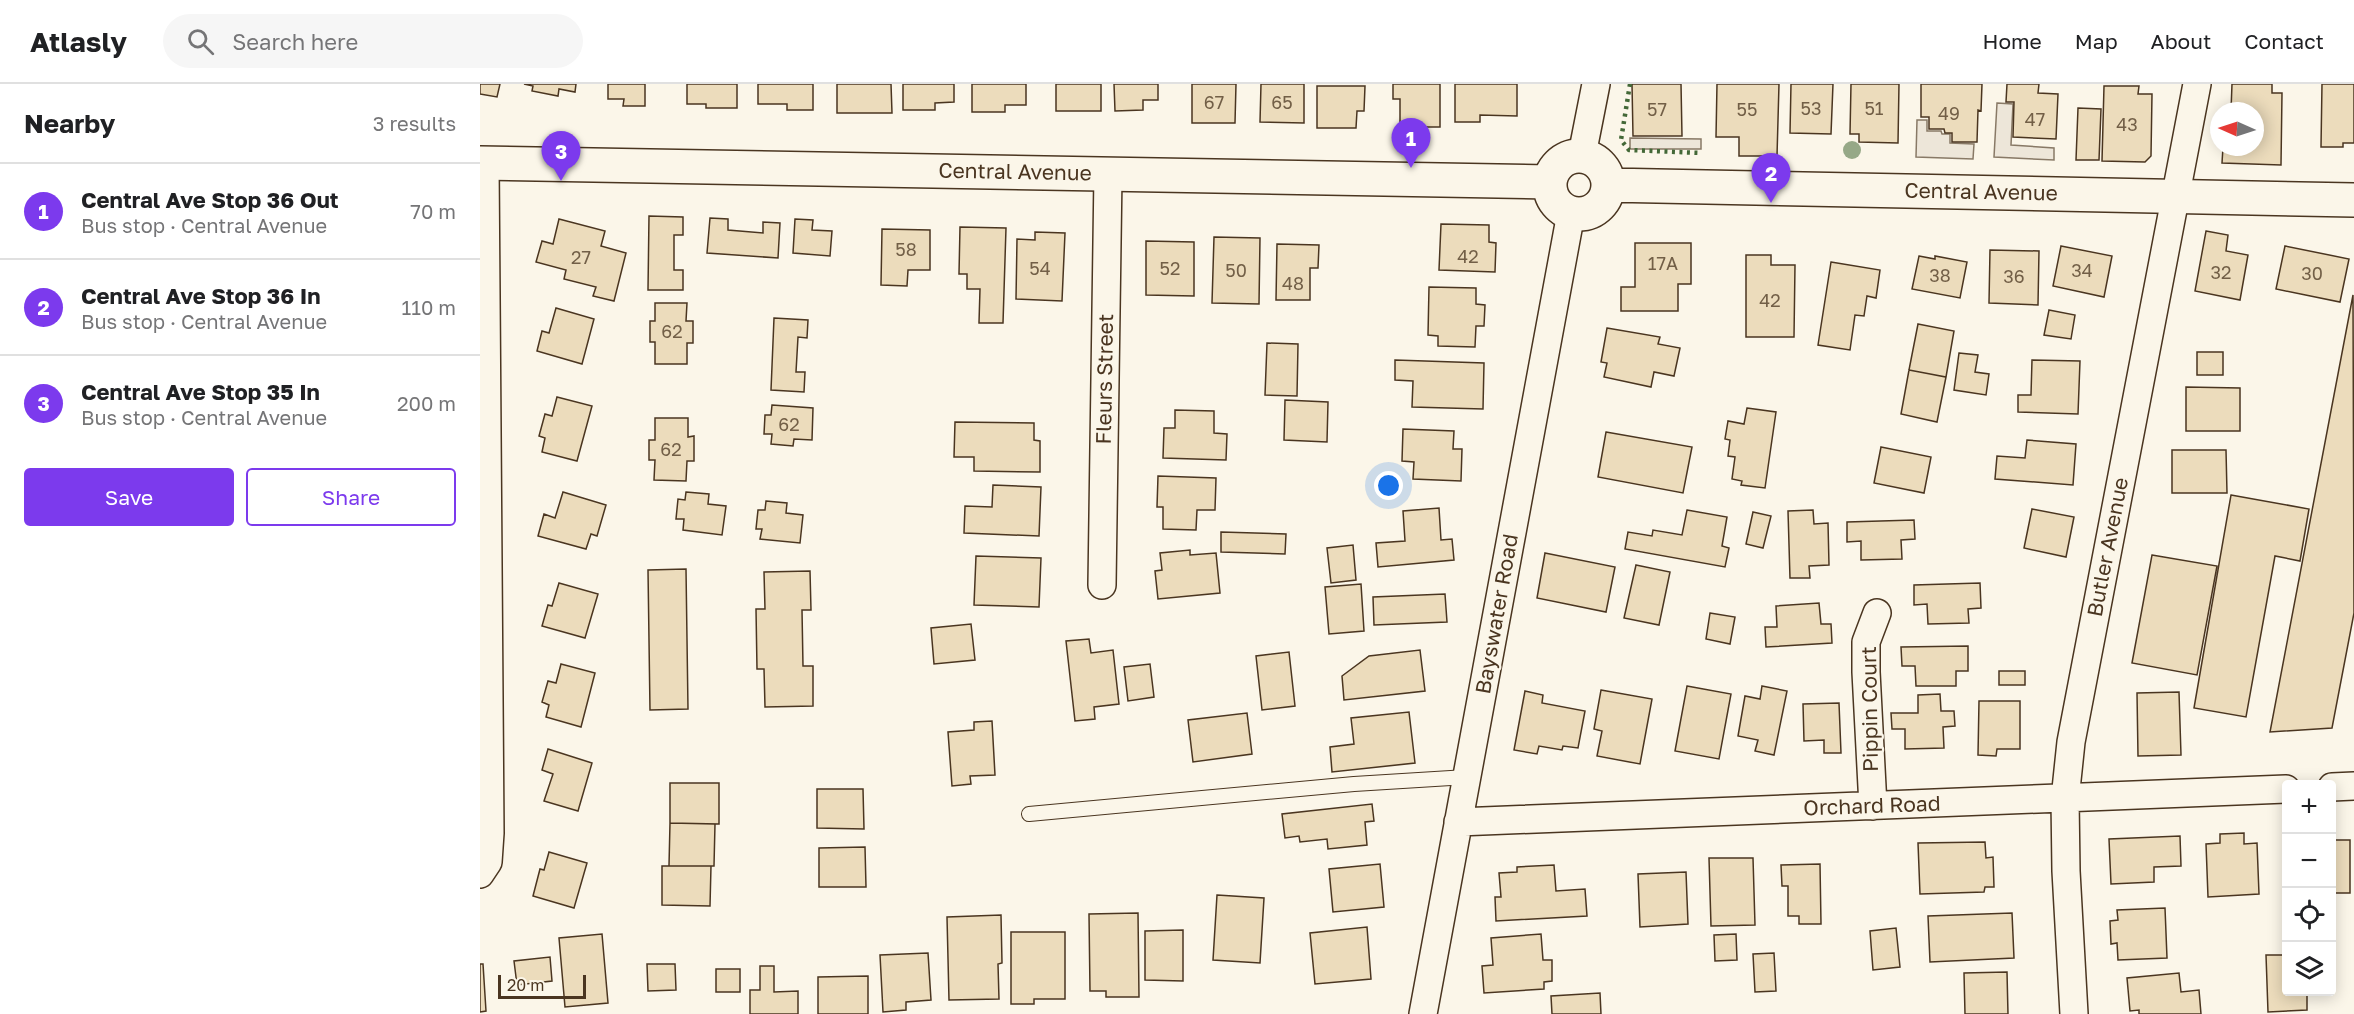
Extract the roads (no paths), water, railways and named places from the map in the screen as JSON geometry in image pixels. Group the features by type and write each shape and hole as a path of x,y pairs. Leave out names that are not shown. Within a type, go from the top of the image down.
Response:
{"street":[{"path":"1582,155 1596,84"},
{"name":"Butler Avenue","path":"2074,1014 2066,871 2065,799 2071,742 2197,84"},
{"path":"1582,155 1591,157 1604,168 1608,185 1607,194 1596,208 1579,214 1571,213 1562,209 1555,201 1550,193 1549,182 1557,165 1564,159 1582,155"},
{"path":"480,874 488,862 490,833 483,163"},
{"name":"Central Avenue","path":"483,163 1549,182"},
{"name":"Fleurs Street","path":"1102,585 1108,174"},
{"name":"Central Avenue","path":"1608,185 2354,200"},
{"name":"Bayswater Road","path":"1422,1014 1571,213"},
{"name":"Pippin Court","path":"1873,806 1866,642 1877,613"},
{"path":"2336,787 2354,786"},
{"name":"Orchard Road","path":"1458,822 2282,789"}],"lane":[{"path":"1029,814 1354,784 1467,777"}],"place":[{"name":"Central Ave Stop 36 Out","path":"1411,168"},
{"name":"Central Ave Stop 35 In","path":"561,181"},
{"name":"Central Ave Stop 36 In","path":"1771,203"}]}
